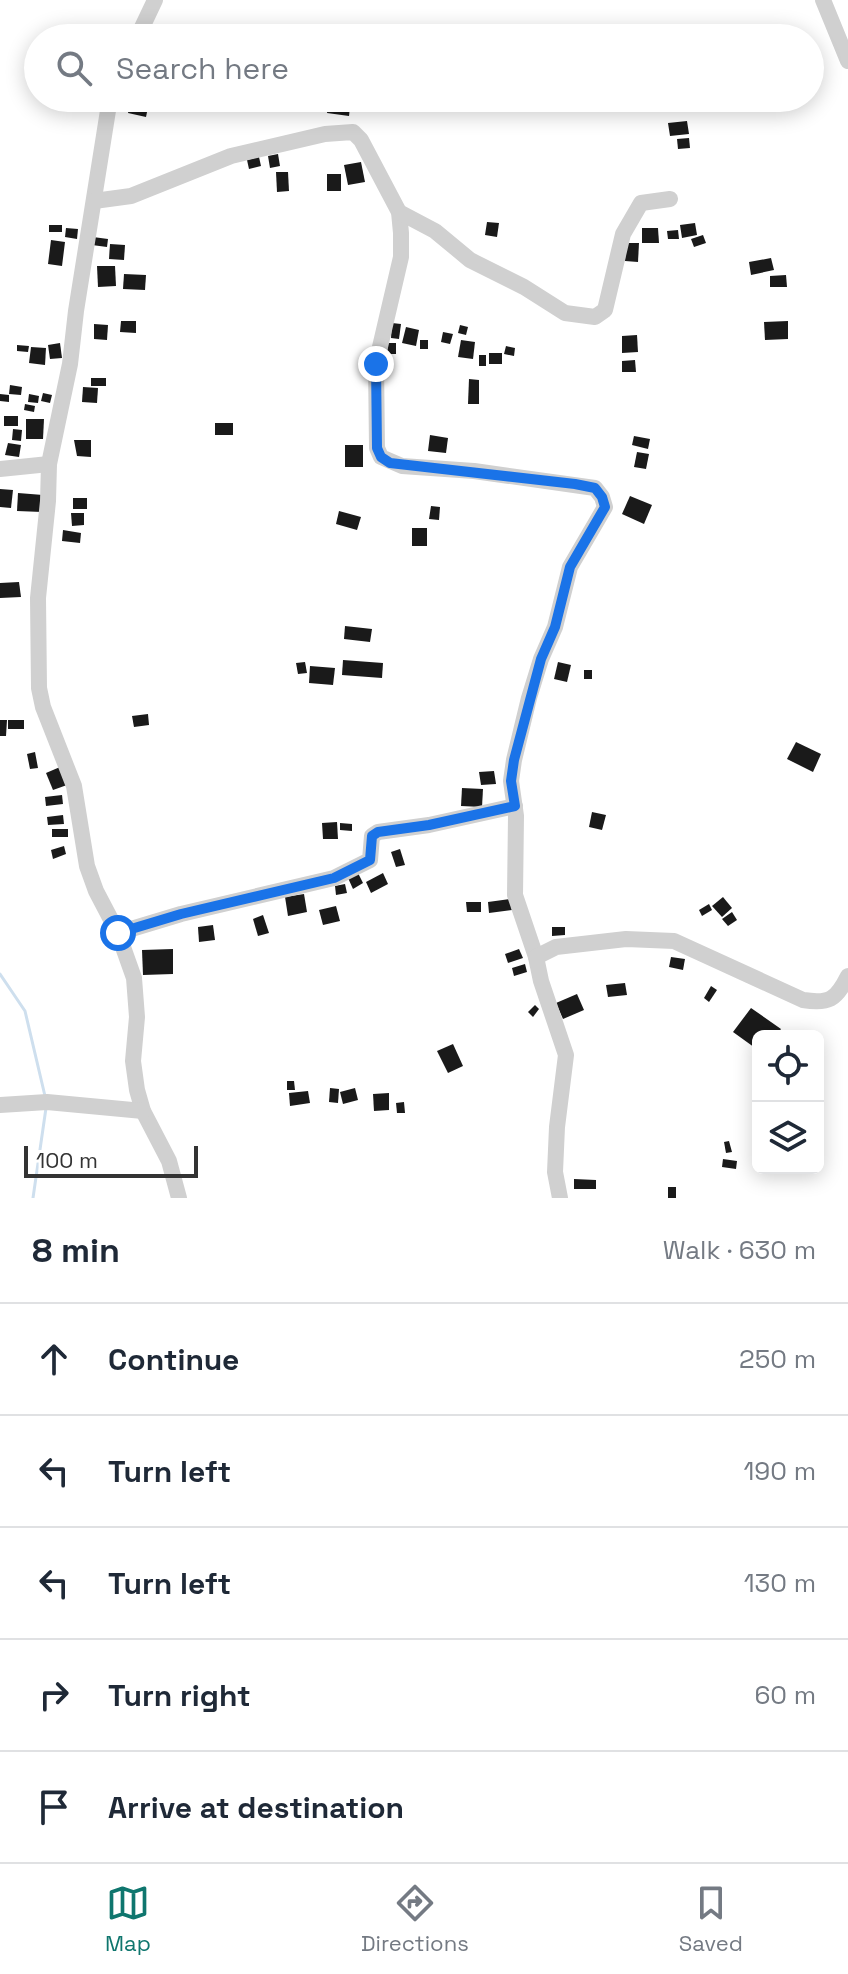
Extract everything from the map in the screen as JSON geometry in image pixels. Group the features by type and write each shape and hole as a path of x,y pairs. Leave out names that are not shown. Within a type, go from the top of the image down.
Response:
{"street":[{"path":"144,24 155,0"},
{"path":"823,0 848,61"},
{"path":"108,112 70,364 49,464 38,598 39,688 43,707 74,786 87,866 118,933 134,978 138,997 133,1061 143,1111 169,1161 179,1198"},
{"path":"94,201 131,196 231,156 353,132 361,140 399,212 401,257 376,364 377,448 381,457 402,466 474,471 595,488 602,497 605,507 570,567 555,627 541,659 511,781 515,806 515,895 566,1055 555,1172 560,1198"},
{"path":"399,212 435,231 470,260 524,287 565,313 595,317 605,310 623,234 641,203 670,199"},
{"path":"0,469 49,464"},
{"path":"118,933 181,914 334,878 370,860 372,836 378,832 429,825 515,806"},
{"path":"536,957 556,947 598,942 639,939 674,941 803,1000 819,1003 832,998 848,976"},
{"path":"0,1105 47,1102 143,1111"}],"building":[{"path":"128,112 147,112 146,117"},
{"path":"327,112 349,112 349,116"},
{"path":"687,121 689,134 670,136 668,123"},
{"path":"689,138 690,148 678,149 677,139"},
{"path":"278,154 280,166 270,168 268,156"},
{"path":"259,157 261,166 249,169 247,160"},
{"path":"361,162 365,182 348,185 344,165"},
{"path":"276,172 288,172 289,191 277,192"},
{"path":"327,174 341,174 341,191 327,191"},
{"path":"487,222 499,223 497,237 485,235"},
{"path":"695,223 697,235 682,238 680,225"},
{"path":"49,225 62,225 62,232 49,232"},
{"path":"66,228 78,229 77,239 65,237"},
{"path":"642,228 658,228 659,243 642,243"},
{"path":"678,230 679,239 668,239 667,231"},
{"path":"703,235 706,243 694,247 691,239"},
{"path":"93,237 108,239 107,247 92,245"},
{"path":"51,240 65,242 62,266 48,264"},
{"path":"626,243 639,243 638,262 625,261"},
{"path":"110,244 125,245 124,260 109,259"},
{"path":"771,258 774,270 751,275 749,262"},
{"path":"97,266 115,266 116,286 98,287"},
{"path":"124,274 146,275 145,290 123,289"},
{"path":"786,275 787,287 770,287 770,276"},
{"path":"121,321 136,321 136,333 120,332"},
{"path":"788,321 788,339 765,340 764,322"},
{"path":"392,323 401,324 399,339 391,338"},
{"path":"94,324 108,325 107,340 94,339"},
{"path":"460,325 468,327 466,335 458,333"},
{"path":"406,327 419,330 416,346 402,343"},
{"path":"443,332 453,334 450,344 441,342"},
{"path":"637,335 638,352 622,353 622,336"},
{"path":"420,340 428,340 428,349 420,349"},
{"path":"461,340 475,342 473,359 458,357"},
{"path":"60,343 62,358 50,359 48,345"},
{"path":"388,343 396,343 396,354 387,354"},
{"path":"17,345 29,346 28,352 17,351"},
{"path":"506,346 515,348 514,356 504,354"},
{"path":"31,347 46,348 45,365 29,363"},
{"path":"489,353 502,353 502,364 489,364"},
{"path":"479,355 486,355 486,366 479,366"},
{"path":"635,360 636,372 622,372 622,361"},
{"path":"91,378 106,378 106,386 91,386"},
{"path":"469,379 479,380 479,404 468,404"},
{"path":"10,385 22,387 21,395 9,394"},
{"path":"83,387 98,388 97,403 82,402"},
{"path":"43,393 52,395 50,403 41,401"},
{"path":"0,394 9,395 9,402 0,401"},
{"path":"29,394 39,396 38,403 28,402"},
{"path":"25,404 35,406 34,412 24,410"},
{"path":"4,416 18,416 18,426 4,426"},
{"path":"26,419 44,419 43,439 26,439"},
{"path":"215,423 233,423 233,435 215,435"},
{"path":"13,429 22,430 21,441 12,440"},
{"path":"430,435 448,438 446,453 428,451"},
{"path":"634,436 650,439 648,449 632,445"},
{"path":"74,440 91,440 91,457 77,456"},
{"path":"8,443 21,445 19,457 5,455"},
{"path":"345,445 363,445 363,467 345,467"},
{"path":"637,452 649,454 646,469 634,467"},
{"path":"0,489 13,490 11,508 0,507"},
{"path":"18,493 43,495 42,512 17,511"},
{"path":"630,496 652,505 644,524 622,514"},
{"path":"73,498 87,498 87,509 73,509"},
{"path":"431,506 440,507 439,520 429,519"},
{"path":"339,511 361,517 357,530 336,524"},
{"path":"71,513 84,513 84,525 72,526"},
{"path":"412,528 427,528 427,546 412,546"},
{"path":"63,530 81,533 80,543 62,541"},
{"path":"19,582 21,597 0,598 0,583"},
{"path":"345,626 372,629 370,642 344,639"},
{"path":"343,660 383,663 382,678 342,675"},
{"path":"305,662 307,673 298,674 296,663"},
{"path":"558,662 571,665 567,682 554,679"},
{"path":"310,666 335,668 333,685 309,683"},
{"path":"584,670 592,670 592,679 584,679"},
{"path":"148,714 149,725 134,727 132,716"},
{"path":"0,720 7,720 6,736 0,736"},
{"path":"8,720 24,720 24,729 8,729"},
{"path":"796,742 821,754 813,772 787,759"},
{"path":"35,752 38,768 30,769 27,754"},
{"path":"60,767 67,785 53,790 46,773"},
{"path":"494,771 496,784 481,785 479,772"},
{"path":"462,788 483,789 482,807 461,806"},
{"path":"62,795 63,804 46,806 45,797"},
{"path":"592,812 606,815 602,830 589,827"},
{"path":"63,815 64,824 48,825 47,817"},
{"path":"337,822 338,839 323,839 322,823"},
{"path":"340,823 352,824 352,831 340,830"},
{"path":"52,829 68,829 68,837 52,837"},
{"path":"64,846 66,854 53,859 51,850"},
{"path":"400,849 405,865 396,867 391,852"},
{"path":"358,873 363,883 353,889 348,878"},
{"path":"383,873 388,884 371,893 366,882"},
{"path":"345,884 347,893 336,895 335,886"},
{"path":"304,894 307,912 288,916 285,897"},
{"path":"723,897 732,908 722,917 712,906"},
{"path":"510,899 512,910 489,913 488,902"},
{"path":"466,902 481,902 481,912 467,912"},
{"path":"709,904 712,910 702,916 699,910"},
{"path":"336,906 340,921 323,925 319,910"},
{"path":"732,912 737,920 728,926 722,919"},
{"path":"263,915 269,933 258,936 253,919"},
{"path":"213,925 215,940 199,942 198,927"},
{"path":"552,927 565,927 565,935 552,936"},
{"path":"173,949 173,974 143,975 142,950"},
{"path":"519,949 523,958 508,963 505,954"},
{"path":"671,957 685,959 683,970 669,967"},
{"path":"525,964 527,972 514,976 512,968"},
{"path":"625,983 627,995 608,997 606,985"},
{"path":"711,986 717,990 709,1002 704,998"},
{"path":"577,994 584,1010 563,1019 556,1003"},
{"path":"535,1005 539,1009 533,1017 528,1012"},
{"path":"751,1008 781,1029 752,1030 752,1046 733,1032"},
{"path":"453,1044 463,1066 448,1073 437,1051"},
{"path":"287,1081 294,1081 295,1090 287,1090"},
{"path":"330,1088 339,1089 338,1103 329,1102"},
{"path":"355,1088 358,1100 343,1104 340,1092"},
{"path":"308,1091 310,1103 290,1106 289,1093"},
{"path":"389,1093 389,1110 374,1111 373,1094"},
{"path":"404,1102 405,1113 397,1113 396,1103"},
{"path":"729,1141 732,1152 726,1153 724,1142"},
{"path":"723,1159 737,1161 736,1169 722,1167"},
{"path":"574,1179 596,1180 596,1189 574,1189"},
{"path":"668,1187 676,1187 676,1198 668,1198"}],"waterway":[{"path":"0,974 25,1011 45,1096"},
{"path":"33,1198 46,1108"}],"route":[{"path":"118,933 181,914 334,878 370,860 372,836 378,832 429,825 515,806 511,781 529,698 555,627 570,567 605,507 602,497 595,488 575,484 390,463 381,457 377,448 376,364"}]}
